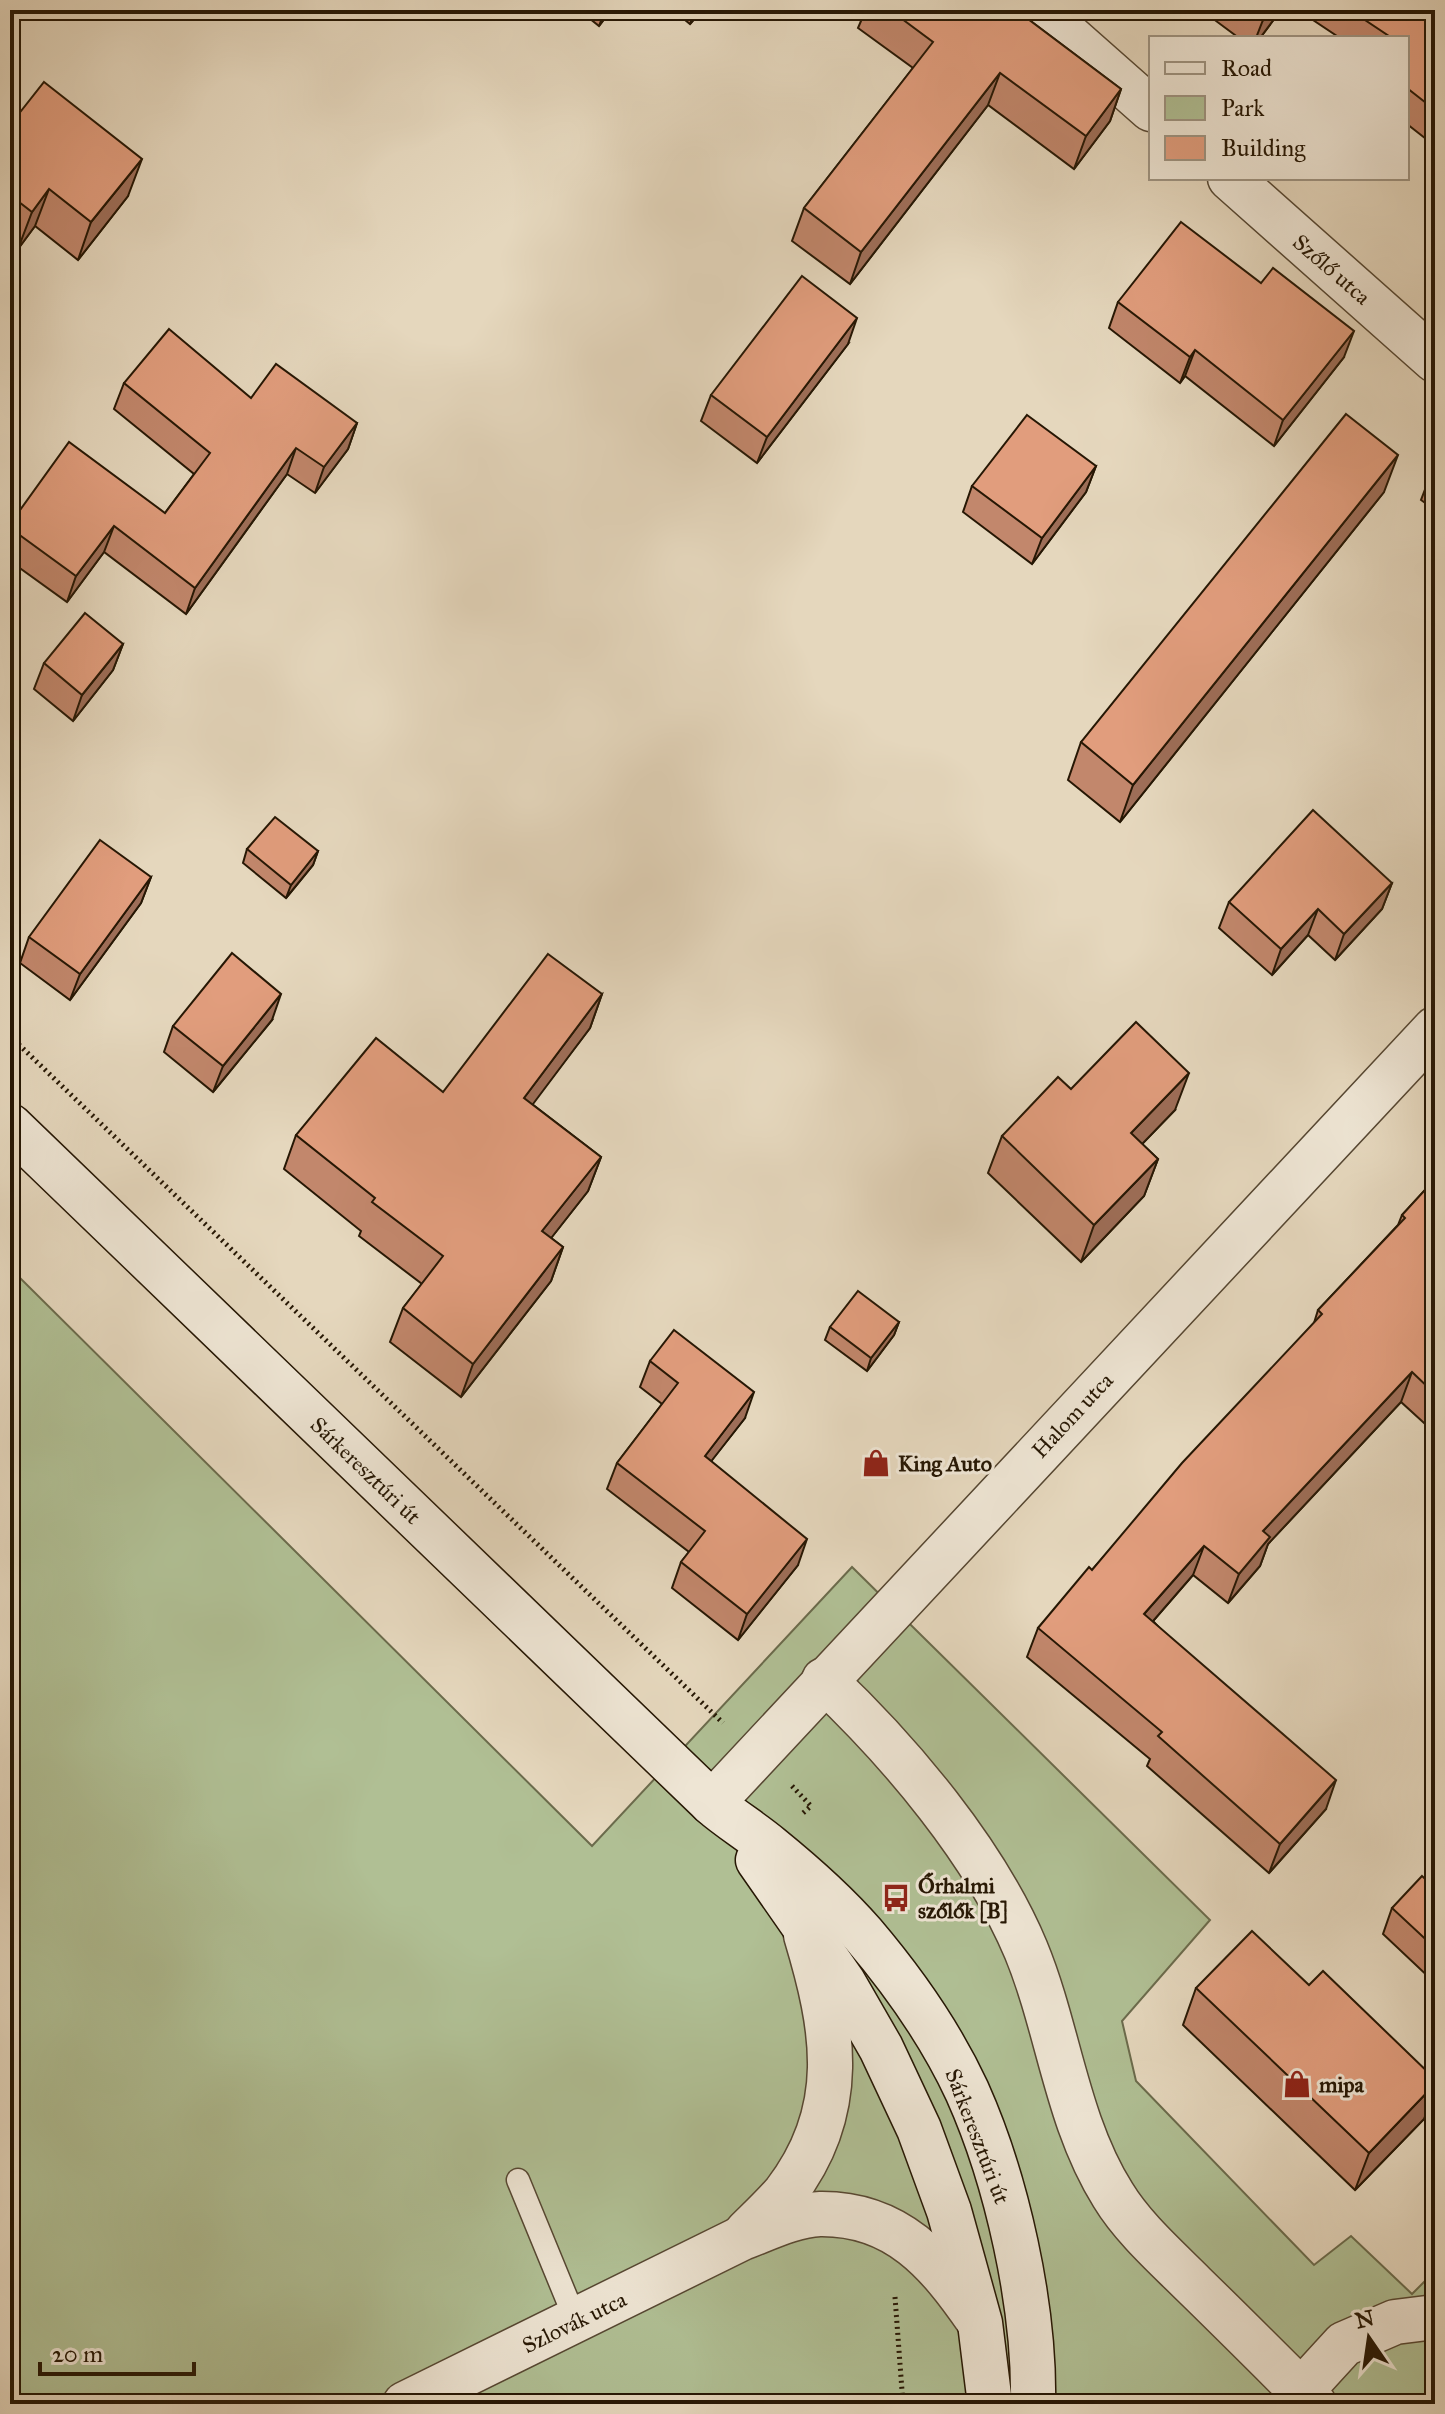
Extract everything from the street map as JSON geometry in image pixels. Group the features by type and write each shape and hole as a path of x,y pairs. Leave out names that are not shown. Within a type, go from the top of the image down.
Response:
{"street":[{"path":"1039,10 1149,107"},
{"name":"Szőlő utca","path":"1232,180 1435,360"},
{"name":"Halom utca","path":"718,1808 759,1753 824,1680 1435,1029"},
{"name":"Sárkeresztúri út","path":"10,1126 718,1808 770,1847 862,1933 934,2030 966,2091 990,2154 1010,2224 1026,2302 1034,2382 1033,2404"},
{"path":"824,1680 883,1738 953,1826 1003,1902 1027,1952 1074,2111 1095,2163 1114,2198 1156,2247 1308,2398 1344,2344 1395,2322 1435,2317"},
{"name":"Sárkeresztúri út","path":"718,1808 851,1995 881,2048 919,2129 949,2211 980,2323 990,2404"},
{"name":"Szlovák utca","path":"742,2238 785,2192 807,2156 821,2129 831,2082 823,1990 803,1925"},
{"name":"Szlovák utca","path":"405,2404 742,2238 818,2214 863,2220 915,2244 955,2286 980,2323"}],"lane":[{"path":"518,2180 576,2321"}],"path":[{"path":"10,1036 811,1806 770,1847"}],"green space":[{"path":"10,1268 592,1846 852,1567 1210,1920 1122,2021 1136,2081 1314,2265 1351,2236 1412,2294 1435,2271 1435,2404 10,2404"}],"building":[{"path":"890,10 1016,10 1121,89 1086,136 1000,73 861,252 804,208 933,42"},
{"path":"1250,10 1270,10 1263,20"},
{"path":"1350,10 1435,10 1435,110 1409,90 1409,36 1389,36"},
{"path":"44,82 142,159 91,222 49,189 32,212 10,195 10,125"},
{"path":"1181,222 1261,283 1273,268 1354,331 1283,420 1195,350 1190,357 1118,302"},
{"path":"802,276 857,318 767,437 711,395"},
{"path":"169,329 251,398 276,364 357,423 324,467 296,448 195,588 114,526 76,576 10,528 69,442 165,513 210,453 124,383"},
{"path":"1346,414 1398,455 1133,785 1081,742"},
{"path":"1027,415 1096,466 1042,538 972,486"},
{"path":"85,613 123,644 82,695 44,663"},
{"path":"1313,810 1392,883 1344,934 1318,909 1281,949 1229,902"},
{"path":"275,817 318,851 291,885 247,849"},
{"path":"100,840 151,877 80,974 29,937"},
{"path":"232,953 281,994 223,1066 173,1026"},
{"path":"548,954 602,994 524,1098 601,1157 542,1231 563,1247 473,1364 403,1308 443,1256 372,1202 375,1198 296,1135 376,1038 443,1092"},
{"path":"1136,1022 1189,1073 1131,1133 1158,1159 1094,1225 1002,1136 1058,1077 1071,1089"},
{"path":"1435,1179 1435,1394 1412,1372 1263,1531 1270,1537 1239,1574 1204,1546 1144,1614 1336,1780 1280,1844 1158,1736 1162,1732 1038,1628 1089,1567 1092,1570 1182,1463 1322,1314 1318,1310 1405,1218 1402,1215"},
{"path":"858,1291 899,1322 871,1358 830,1327"},
{"path":"674,1330 754,1392 705,1456 807,1539 747,1614 681,1562 705,1531 617,1463 678,1383 650,1361"},
{"path":"1422,1876 1435,1888 1435,1948 1392,1908"},
{"path":"1252,1931 1309,1985 1323,1971 1435,2079 1435,2084 1369,2153 1196,1988"}],"place":[{"name":"King Auto","path":"876,1463"},
{"name":"Őrhalmi szőlők [B]","path":"896,1898"},
{"name":"mipa","path":"1297,2084"}]}
